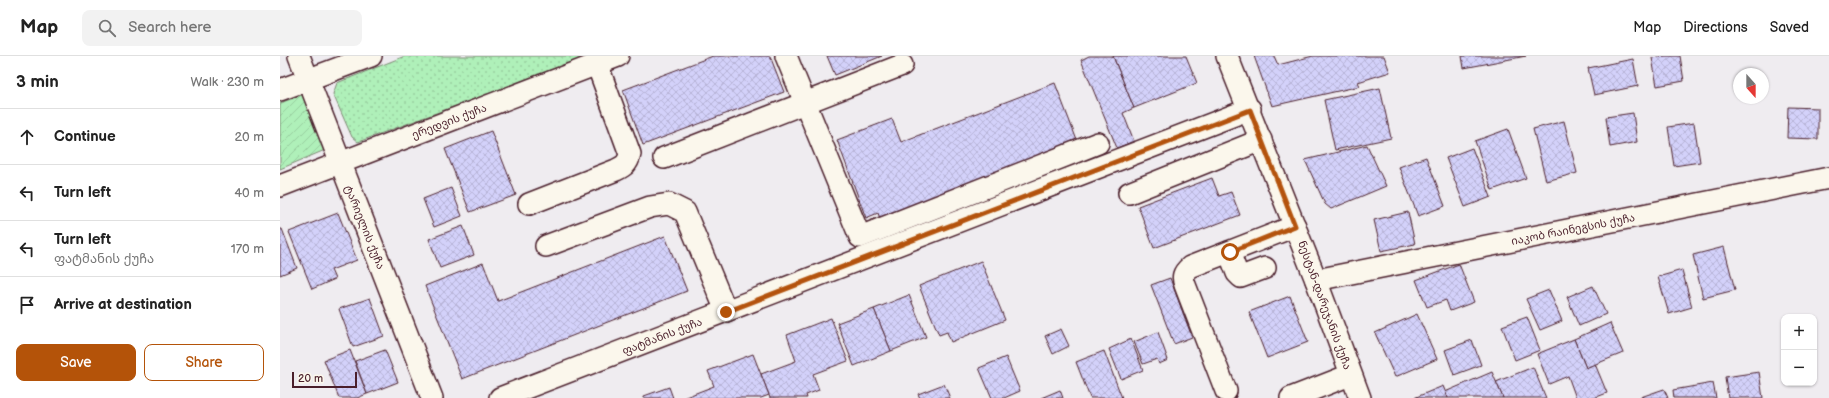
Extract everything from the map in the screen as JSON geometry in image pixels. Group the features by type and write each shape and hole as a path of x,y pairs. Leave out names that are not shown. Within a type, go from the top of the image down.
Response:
{"street":[{"name":"ტარიელის ქუჩა","path":"299,56 432,398"},
{"path":"280,90 371,56"},
{"name":"ერედვის ქუჩა","path":"280,186 618,56"},
{"path":"786,56 860,237 1098,143"},
{"name":"ნესტან-დარეჯანის ქუჩა","path":"1227,56 1250,110 1360,398"},
{"path":"529,204 616,170 625,166 629,160 630,154 598,64"},
{"path":"664,158 902,65"},
{"name":"ფატმანის ქუჩა","path":"500,398 1250,110"},
{"path":"1129,192 1261,140"},
{"name":"იაკობ რაინეგსის ქუჩა","path":"1316,280 1829,178"},
{"path":"546,246 650,207 669,204 685,212 726,312"},
{"path":"1226,391 1183,277 1184,271 1190,267 1295,226"},
{"path":"1230,252 1237,273 1241,277 1264,268"},
{"path":"1291,398 1350,375"}],"green space":[{"path":"405,56 590,56 358,142 352,137 333,94 337,83"},
{"path":"304,94 325,150 280,169 280,103"}],"building":[{"path":"713,56 770,56 784,92 643,145 623,90"},
{"path":"827,56 882,56 835,75"},
{"path":"1089,56 1113,56 1134,108 1123,113 1134,141 1117,148 1081,60"},
{"path":"1113,56 1186,56 1197,83 1134,108"},
{"path":"1254,56 1274,56 1278,65 1313,56 1384,56 1390,72 1358,82 1360,86 1272,106"},
{"path":"1462,56 1526,56 1464,68"},
{"path":"1680,56 1684,81 1657,86 1652,58"},
{"path":"1633,59 1638,86 1594,95 1588,68"},
{"path":"1055,83 1078,143 880,219 878,213 866,218 837,140 892,119 901,142"},
{"path":"1380,88 1391,138 1335,150 1324,100"},
{"path":"1788,107 1818,108 1818,139 1787,138"},
{"path":"1633,113 1637,142 1610,147 1606,117"},
{"path":"1564,121 1577,173 1546,181 1533,129"},
{"path":"1694,123 1700,162 1674,166 1668,127"},
{"path":"1508,129 1526,178 1492,190 1475,141"},
{"path":"491,131 516,195 470,212 445,149"},
{"path":"1367,145 1386,186 1331,209 1325,204 1305,160"},
{"path":"1472,148 1491,197 1465,207 1446,158"},
{"path":"1426,157 1445,206 1418,216 1399,167"},
{"path":"1212,178 1219,196 1231,192 1240,215 1154,248 1138,206"},
{"path":"451,188 462,216 434,227 423,199"},
{"path":"1408,212 1415,244 1381,251 1374,220"},
{"path":"338,213 357,260 331,270 335,279 312,289 289,232"},
{"path":"463,226 474,255 440,268 429,239"},
{"path":"280,229 282,229 297,268 280,275"},
{"path":"665,236 687,291 462,379 425,286 483,263 498,301"},
{"path":"1724,247 1735,290 1703,298 1693,255"},
{"path":"981,261 1005,320 951,342 947,332 939,335 919,286"},
{"path":"1459,264 1474,302 1450,311 1446,300 1427,307 1416,280"},
{"path":"1682,270 1692,307 1669,314 1658,277"},
{"path":"1170,278 1192,337 1174,344 1151,285"},
{"path":"1593,286 1606,314 1579,326 1567,297"},
{"path":"1549,290 1562,321 1540,330 1526,299"},
{"path":"909,295 926,337 891,351 874,309"},
{"path":"1290,296 1308,342 1267,358 1249,312"},
{"path":"370,298 384,336 353,347 339,309"},
{"path":"874,309 891,351 854,366 837,323"},
{"path":"1417,314 1437,359 1395,377 1375,333"},
{"path":"1527,317 1540,350 1515,360 1502,326"},
{"path":"831,318 848,361 813,374 819,390 806,395 807,398 770,398 761,374 796,361 787,335"},
{"path":"1610,323 1623,353 1586,368 1574,339"},
{"path":"1061,329 1069,346 1053,354 1045,336"},
{"path":"1158,332 1168,360 1159,364 1157,359 1143,364 1134,342"},
{"path":"1131,339 1143,370 1121,379 1109,349"},
{"path":"1574,339 1586,368 1595,364 1607,393 1594,398 1576,398 1568,376 1549,384 1537,354"},
{"path":"1472,340 1481,365 1454,375 1445,350"},
{"path":"350,350 367,394 357,398 339,398 324,360"},
{"path":"385,350 398,382 367,394 355,361"},
{"path":"1104,351 1122,398 1090,398 1076,362"},
{"path":"753,354 769,395 761,398 683,398 714,386 708,371"},
{"path":"1006,357 1020,391 1004,398 992,398 979,368"},
{"path":"1533,367 1546,398 1503,398 1496,382"},
{"path":"1492,372 1503,398 1448,398 1445,392"},
{"path":"1759,372 1763,398 1728,398 1725,377"},
{"path":"1713,383 1716,398 1674,398 1673,390"},
{"path":"944,384 950,398 920,398 918,394"},
{"path":"1443,386 1448,398 1414,398"},
{"path":"669,387 673,398 644,398 644,396"},
{"path":"1664,389 1668,398 1638,398"},
{"path":"1060,390 1063,398 1041,398"}],"route":[{"path":"726,312 1250,110 1295,226 1230,252"}]}
